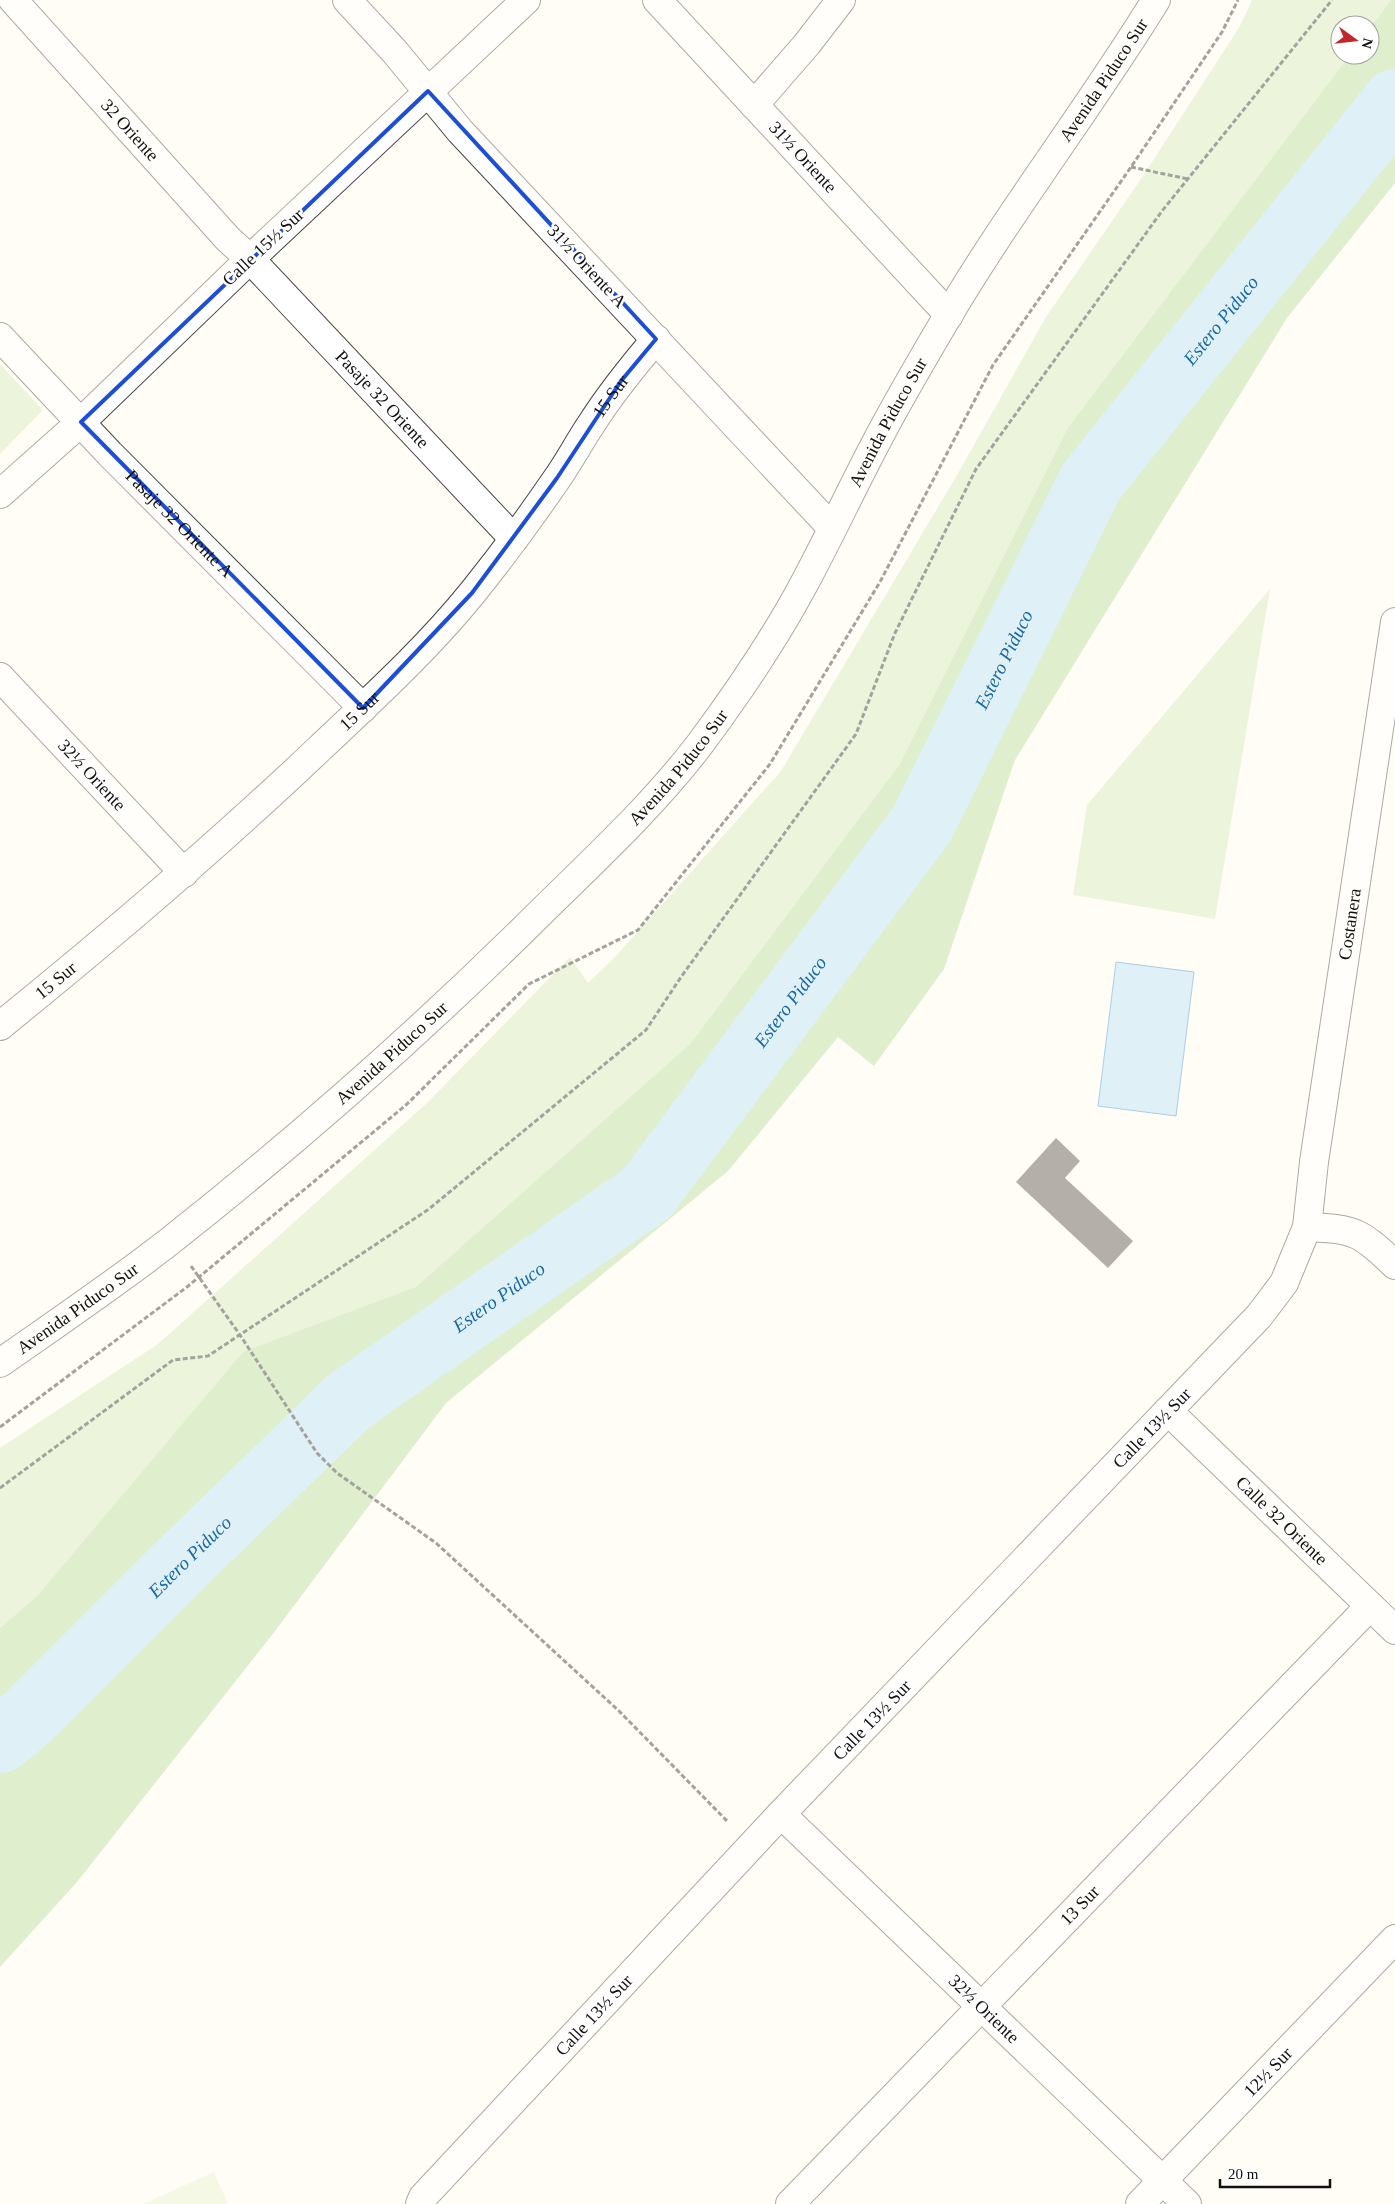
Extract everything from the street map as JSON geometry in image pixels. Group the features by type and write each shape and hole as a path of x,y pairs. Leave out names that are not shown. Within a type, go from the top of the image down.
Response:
{"street":[{"name":"32 Oriente","path":"13,0 228,239 250,258"},
{"name":"31½ Oriente A","path":"347,0 395,52 460,131 832,528"},
{"name":"Calle 15½ Sur","path":"0,494 81,422 250,258 526,0"},
{"name":"31½ Oriente","path":"656,0 949,315"},
{"path":"754,105 807,44 841,0"},
{"name":"Avenida Piduco Sur","path":"0,1363 169,1242 348,1095 438,1012 604,853 652,802 697,748 772,639 804,584 888,420 949,315 1007,223 1120,59 1156,0"},
{"name":"Pasaje 32 Oriente","path":"250,258 514,539"},
{"name":"Pasaje 32 Oriente A","path":"0,337 110,454 363,708"},
{"name":"15 Sur","path":"0,1026 91,953 184,873 277,789 422,650 472,593 514,539 621,381 656,339"},
{"name":"Costanera","path":"1307,1226 1314,1162 1395,622"},
{"name":"32½ Oriente","path":"0,677 184,873"},
{"path":"1307,1226 1337,1228 1359,1234 1395,1265"},
{"name":"Calle 13½ Sur","path":"420,2204 423,2197 781,1814 1259,1316 1284,1283 1307,1226"},
{"name":"Calle 32 Oriente","path":"1168,1411 1395,1630"},
{"name":"13 Sur","path":"790,2204 1370,1606"},
{"name":"32½ Oriente","path":"781,1814 1187,2204"},
{"name":"12½ Sur","path":"1140,2204 1395,1939"}],"path":[{"path":"0,1488 173,1360 208,1356 429,1209 646,1030 680,977 856,734 895,633 976,470 1162,211 1332,0"},
{"path":"1131,167 1188,179"},
{"path":"169,1242 200,1276 317,1453 337,1473 436,1543 619,1711 751,1846"}],"highlighted area":[{"path":"428,91 656,339 621,381 557,478 472,593 363,708 81,422"}],"green space":[{"path":"1252,0 1391,0 1380,15 1330,15 1330,65 1367,65 887,917 39,1594 0,1628 0,1448 158,1344 427,1103 570,957 588,983 614,958 781,771 957,475 1046,317 1141,179 1240,26","holes":["1107,377 836,894 772,983 514,1201 690,1044 899,765 1067,429"]},
{"path":"1391,0 1395,0 1395,183 1287,318 1015,760 944,969 874,1066 838,1037 728,1171 446,1403 272,1635 77,1882 0,1967 0,1628 39,1594 243,1352 416,1287 690,1044 899,765 1067,429 1342,65 1380,65 1380,15"},
{"path":"1395,16 1380,43 1380,39"},
{"path":"0,364 43,410 0,454"},
{"path":"1270,589 1215,919 1073,895 1087,805"},
{"path":"214,2172 228,2204 143,2204"}],"water":[{"path":"1116,962 1194,972 1176,1116 1098,1106"}],"building":[{"path":"1056,1138 1080,1161 1065,1178 1133,1241 1108,1268 1016,1182"}],"waterway":[{"name":"Estero Piduco","path":"0,1740 28,1717 171,1574 349,1401 647,1193 922,824 1091,482 1395,102"}]}
